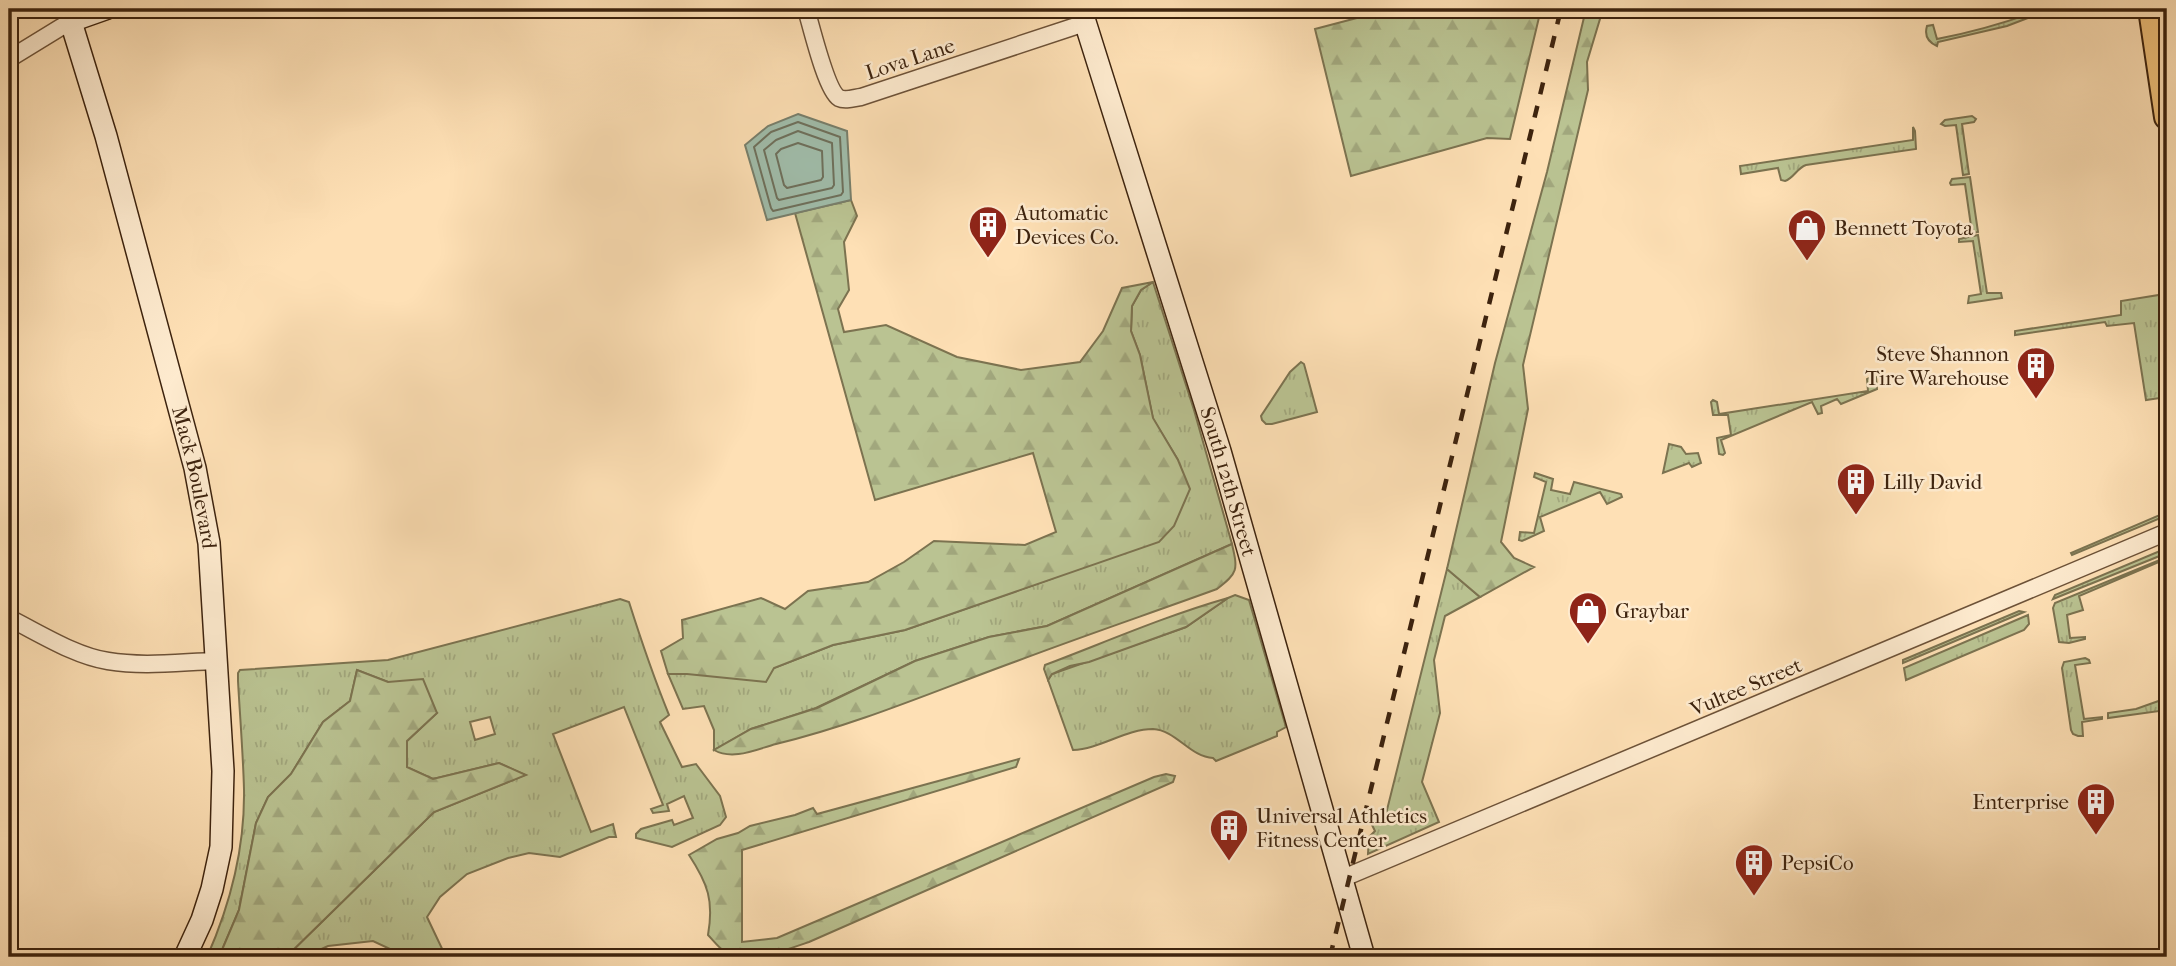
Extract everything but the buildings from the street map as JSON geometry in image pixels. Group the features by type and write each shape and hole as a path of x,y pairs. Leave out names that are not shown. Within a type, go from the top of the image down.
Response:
{"main road":[{"path":"2151,9 2167,117"}],"street":[{"path":"9,59 69,15 105,9"},
{"name":"Lova Lane","path":"806,9 828,84 838,97 844,99 861,97 1083,16"},
{"name":"Mack Boulevard","path":"69,15 109,147 195,468 209,543 223,771 221,847 202,920 185,957"},
{"name":"South 12th Street","path":"1083,16 1220,451 1364,957"},
{"name":"Vultee Street","path":"1341,879 2167,532"},
{"path":"9,618 85,655 107,661 217,661"}],"green space":[{"path":"1391,9 1541,9 1510,139 1487,138 1351,176 1315,29"},
{"path":"1586,9 1603,9 1587,62 1588,90 1523,365 1528,409 1501,542 1514,558 1534,567 1480,597 1447,569 1495,363 1547,172"},
{"path":"2043,9 2051,9 2007,26 1938,42 1937,46 1926,36 1927,26 1933,25 1937,39 1991,26"},
{"path":"1972,116 1976,119 1974,122 1962,124 1969,174 1963,175 1956,125 1941,124 1945,120"},
{"path":"1913,127 1916,149 1806,165 1785,181 1781,180 1778,168 1741,174 1740,166 1913,140"},
{"path":"1970,177 1978,232 1972,233 1965,184 1950,183 1952,179"},
{"path":"851,200 857,216 844,242 849,290 838,309 844,332 886,325 957,357 1021,370 1080,362 1103,331 1122,288 1153,282 1141,290 1132,306 1131,331 1140,355 1153,418 1178,460 1190,489 1174,526 1159,542 905,630 833,645 774,668 766,682 668,674 661,651 683,638 682,620 761,598 785,609 808,591 868,582 934,541 1025,545 1056,532 1033,453 875,500 795,213"},
{"path":"1978,235 1987,293 2001,293 2002,298 1968,303 1969,296 1981,294 1973,241 1959,242 1959,239"},
{"path":"1153,282 1194,410 1232,544 1047,626 989,637 915,661 816,708 751,729 714,750 714,730 704,706 683,709 668,674 774,668 833,645 905,630 1054,578 1178,460 1153,419 1140,355 1131,331 1132,306 1141,290"},
{"path":"2165,294 2167,397 2146,400 2134,323 2107,326 2105,322 2015,335 2015,331 2121,315 2121,301"},
{"path":"1301,362 1304,364 1317,412 1266,424 1261,416 1290,372"},
{"path":"1876,377 1877,389 1841,404 1837,399 1821,406 1822,413 1818,414 1812,402 1721,440 1725,453 1719,454 1717,438 1731,435 1728,415 1713,415 1713,400 1717,402 1719,414 1868,391 1867,379"},
{"path":"1669,444 1681,447 1686,454 1698,453 1701,463 1692,467 1689,463 1663,473"},
{"path":"1535,473 1553,479 1551,490 1570,494 1574,482 1621,494 1622,497 1607,504 1600,492 1540,517 1544,531 1522,541 1519,540 1520,532 1534,533 1546,482 1534,477"},
{"path":"2162,514 2163,517 2072,555 2071,553"},
{"path":"1232,544 1235,570 1217,589 837,727 745,753 729,754 714,750 751,729 817,708 915,661 989,637 1047,626"},
{"path":"2167,548 2167,553 2053,599 2055,595"},
{"path":"2167,557 2167,562 2161,561 2079,596 2083,610 2067,615 2070,638 2085,639 2069,643 2059,642 2053,608 2055,603"},
{"path":"1447,569 1480,597 1445,616 1434,660 1440,713 1422,782 1439,822 1368,854 1369,837 1375,831 1370,821 1385,818"},
{"path":"1235,595 1249,600 1286,727 1277,732 1277,736 1216,761 1197,753 1169,734 1153,729 1133,732 1073,750 1048,680 1052,674 1186,627"},
{"path":"1228,598 1186,627 1089,662 1070,666 1052,674 1048,680 1045,665 1158,621"},
{"path":"620,599 629,602 669,715 660,722 682,767 696,764 720,796 726,817 720,825 672,847 636,838 641,829 672,820 674,825 693,818 684,796 667,804 669,811 653,813 651,809 663,805 624,707 553,734 591,832 613,824 616,837 609,837 560,857 529,853 467,874 440,897 427,917 446,957 407,957 373,941 328,946 304,957 286,957 434,812 525,775 499,763 433,779 406,767 407,741 437,713 388,682 357,670 350,701 323,722 291,774 268,797 256,823 239,910 219,957 207,957 229,896 242,832 244,789 238,673 240,670 388,660","holes":["490,717 495,734 475,740 470,722"]},
{"path":"2019,611 2024,612 1903,663 1903,660"},
{"path":"2028,615 2029,624 2024,630 1906,680 1904,668"},
{"path":"2085,658 2090,663 2075,665 2084,719 2102,719 2082,722 2083,736 2078,736 2071,730 2062,668 2064,662"},
{"path":"357,670 388,682 423,679 437,713 407,741 407,767 433,779 499,763 526,775 434,812 286,957 219,957 239,910 256,823 268,797 291,774 323,722 350,701"},
{"path":"2167,698 2167,710 2108,718 2108,713 2136,709"},
{"path":"1019,759 1016,767 742,850 742,942 777,938 1154,777 1166,774 1175,776 1173,782 809,942 766,955 744,957 724,951 708,935 708,893 689,855 717,839 738,833 750,826 813,808 817,814"}],"water":[{"path":"798,114 847,131 851,200 767,220 745,145 768,126"}],"railway":[{"path":"1330,957 1561,9"}],"place":[{"name":"Automatic Devices Co.","path":"988,259"},
{"name":"Bennett Toyota","path":"1807,262"},
{"name":"Steve Shannon Tire Warehouse","path":"2036,400"},
{"name":"Lilly David","path":"1856,516"},
{"name":"Graybar","path":"1588,645"},
{"name":"Enterprise","path":"2096,836"},
{"name":"Universal Athletics Fitness Center","path":"1229,862"},
{"name":"PepsiCo","path":"1754,897"}]}
